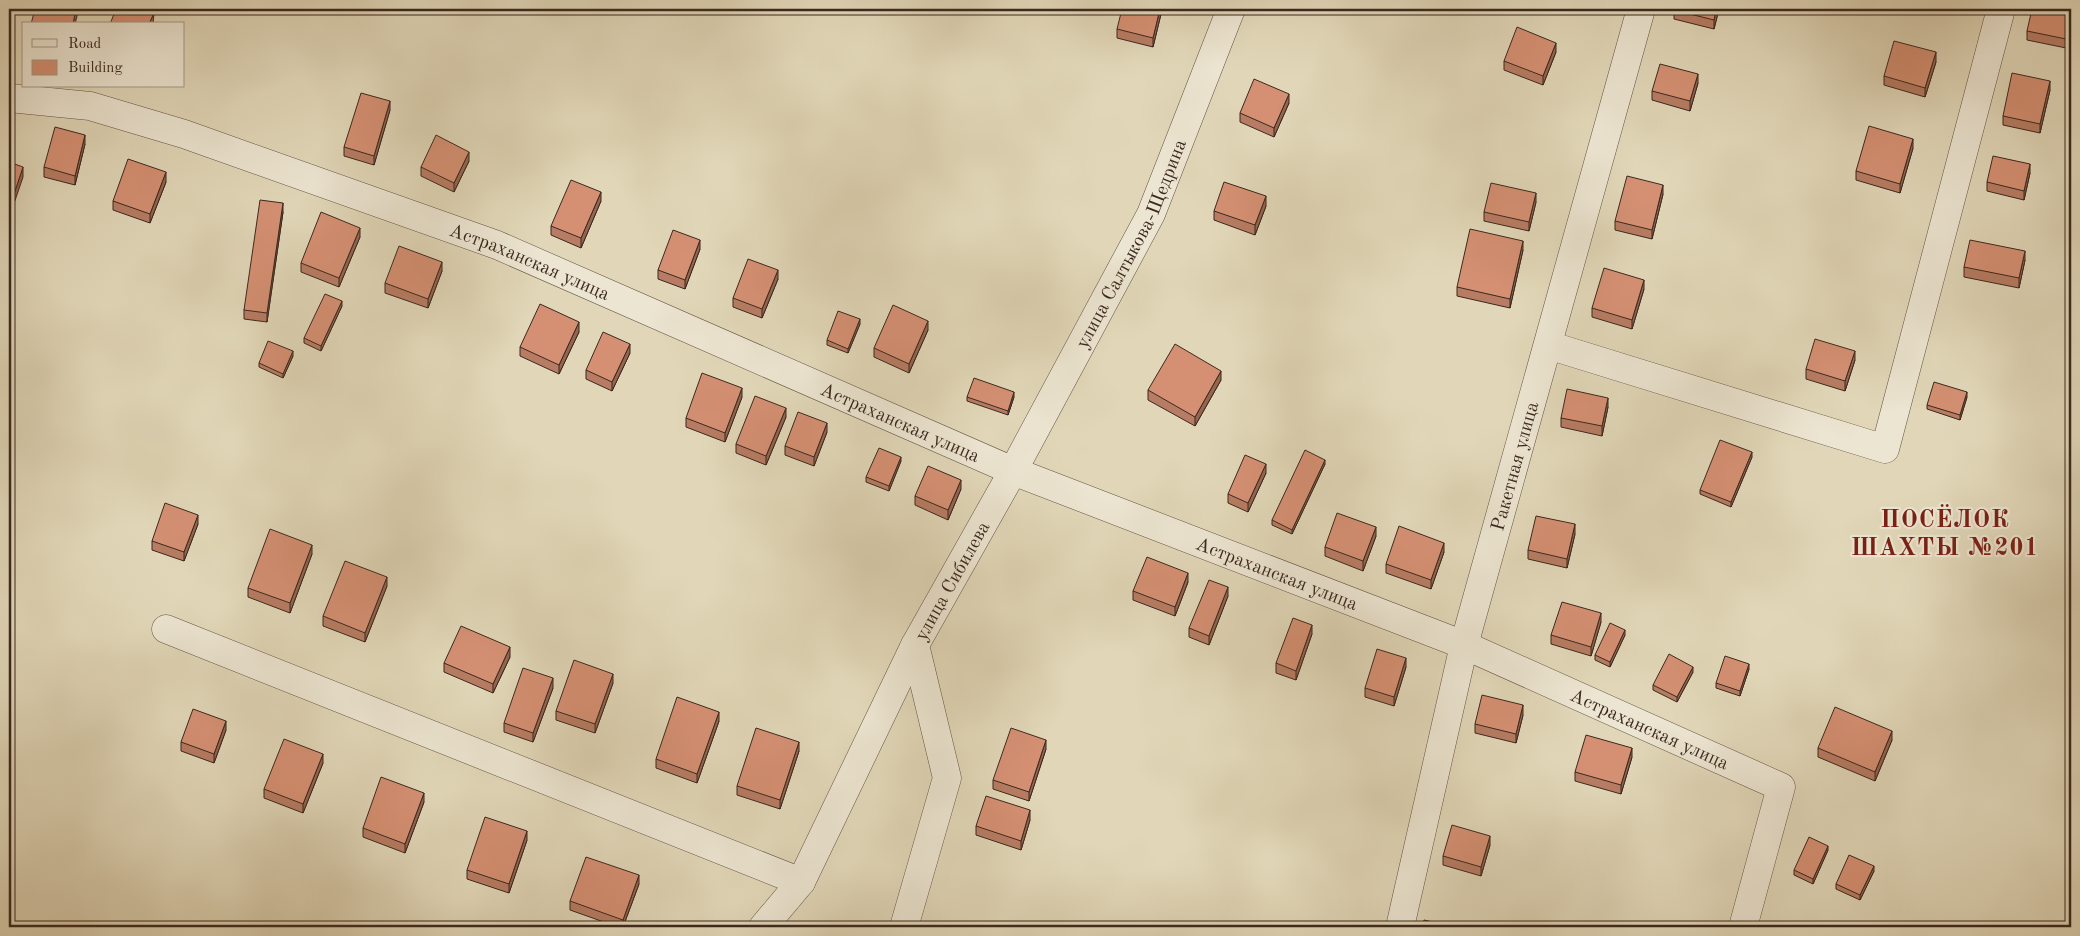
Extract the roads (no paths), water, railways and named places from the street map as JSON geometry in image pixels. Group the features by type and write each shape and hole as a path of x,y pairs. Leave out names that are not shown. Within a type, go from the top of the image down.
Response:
{"street":[{"name":"улица Салтыкова-Щедрина","path":"1013,471 1151,214 1231,9"},
{"name":"Ракетная улица","path":"1400,927 1464,645 1641,9"},
{"path":"1548,345 1885,449 2001,9"},
{"name":"Астраханская улица","path":"9,98 90,106 184,134 497,245 1013,471 1464,645 1781,787 1743,927"},
{"name":"улица Сибилева","path":"904,927 947,778 915,645 1013,471"},
{"path":"166,629 801,882"},
{"path":"762,927 801,882 915,645"}],"district":[{"name":"ПОСЁЛОК ШАХТЫ №201","path":"1945,533"}]}
